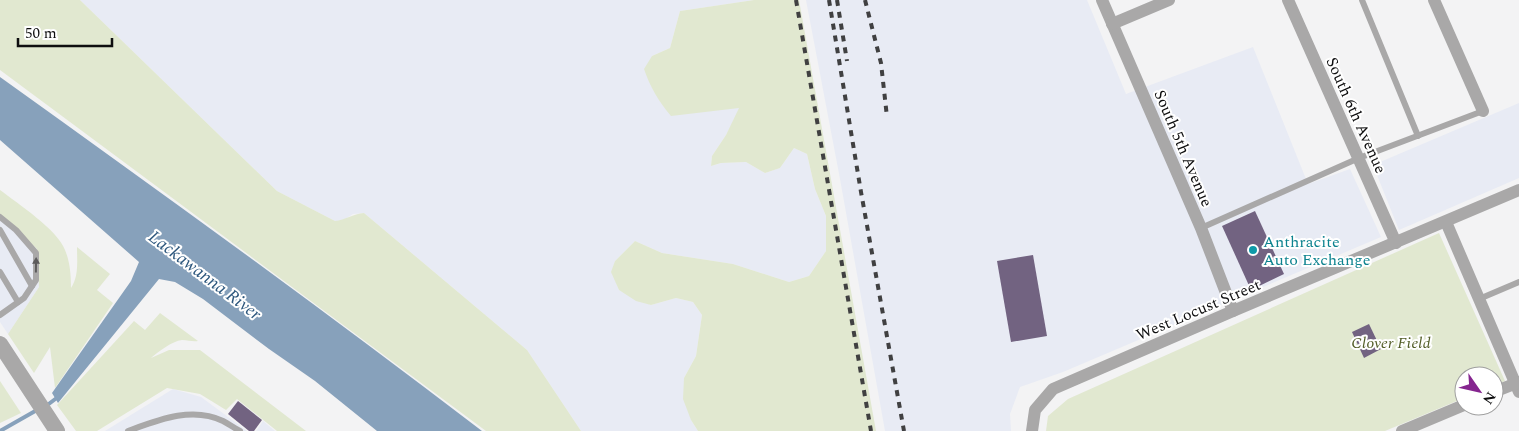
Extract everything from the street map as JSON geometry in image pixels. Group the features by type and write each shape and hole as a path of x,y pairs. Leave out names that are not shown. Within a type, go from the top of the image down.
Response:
{"street":[{"name":"South 5th Avenue","path":"1102,0 1201,228 1233,311"},
{"path":"1112,24 1169,0"},
{"name":"South 6th Avenue","path":"1288,0 1396,243"},
{"path":"1434,0 1483,111"},
{"name":"West Locust Street","path":"1032,431 1036,410 1053,389 1519,190"},
{"path":"1446,222 1518,386 1504,390"},
{"path":"0,344 57,431"},
{"path":"1402,431 1454,409"}],"lane":[{"path":"1362,0 1418,136"},
{"path":"1201,228 1359,158 1483,111"},
{"path":"0,217 16,230 36,253 36,280 24,298 0,315"},
{"path":"0,230 32,286"},
{"path":"0,272 18,302"},
{"path":"1479,299 1519,282"},
{"path":"128,431 177,415 199,415 221,420 240,431"}],"shaded area":[{"path":"80,0 754,0 680,11 670,48 652,56 740,108 726,135 712,156 711,166 721,163 746,162 765,173 780,168 794,148 807,154 815,189 826,216 826,251 809,276 789,282 733,264 662,253 635,241 615,261 612,272 619,290 651,305 676,298 693,302 702,315 696,356 684,378 691,420 698,431 581,431 527,350 364,213 353,214 342,221 335,221 277,191"},
{"name":"Anthracite Auto Exchange","path":"806,0 1087,0 1126,94 1253,47 1308,184 1350,169 1381,237 1063,372 1020,387 1010,414 1011,431 885,431"},
{"path":"1519,103 1519,178 1399,230 1373,165"},
{"path":"0,215 37,249 39,287 8,334 0,322"},
{"path":"173,389 201,397 247,431 105,431"},
{"path":"263,421 275,431 256,431"}],"green space":[{"path":"0,0 80,0 277,191 335,221 364,213 527,350 581,431 486,431 0,70"},
{"path":"754,0 799,0 876,431 698,431 691,420 683,399 684,378 696,356 702,315 693,302 676,298 651,305 636,301 619,290 611,272 615,261 635,241 662,253 733,264 789,282 809,276 826,251 826,216 815,189 807,154 794,148 780,168 765,173 746,162 721,163 711,166 712,156 726,135 739,108 671,116 655,94 644,69 652,56 670,48 680,11"},
{"path":"0,190 36,217 61,242 69,264 71,288 76,273 77,247 110,274 97,290 113,303 55,388 50,347 34,373 8,334 39,287 37,249 0,215"},
{"name":"Clover Field","path":"1439,233 1498,366 1454,366 1454,402 1385,431 1046,431 1048,416 1068,399"},
{"path":"160,313 198,341 182,340 174,342 151,358 169,350 200,350 306,431 277,431 237,399 226,410 200,394 167,388 97,431 76,431 57,405 134,321 145,330"},
{"path":"0,381 21,413 0,423"}],"water":[{"name":"Lackawanna River","path":"0,77 242,252 482,431 377,431 315,381 203,299 175,282 159,279 58,403 52,393 131,281 139,262 0,140"}],"building":[{"name":"Anthracite Auto Exchange","path":"1255,211 1284,274 1251,290 1222,226"},
{"path":"1033,255 1047,336 1011,342 997,261"},
{"path":"1369,324 1381,349 1364,358 1352,332"},
{"path":"238,401 262,420 254,431 249,431 228,414"}],"waterway":[{"path":"46,406 58,397"},
{"path":"0,431 37,410"}],"railway":[{"path":"796,0 871,431"},
{"path":"829,0 904,431"},
{"path":"837,0 847,61"},
{"path":"865,0 881,63 887,117"}],"place":[{"name":"Anthracite Auto Exchange","path":"1253,250"}]}
